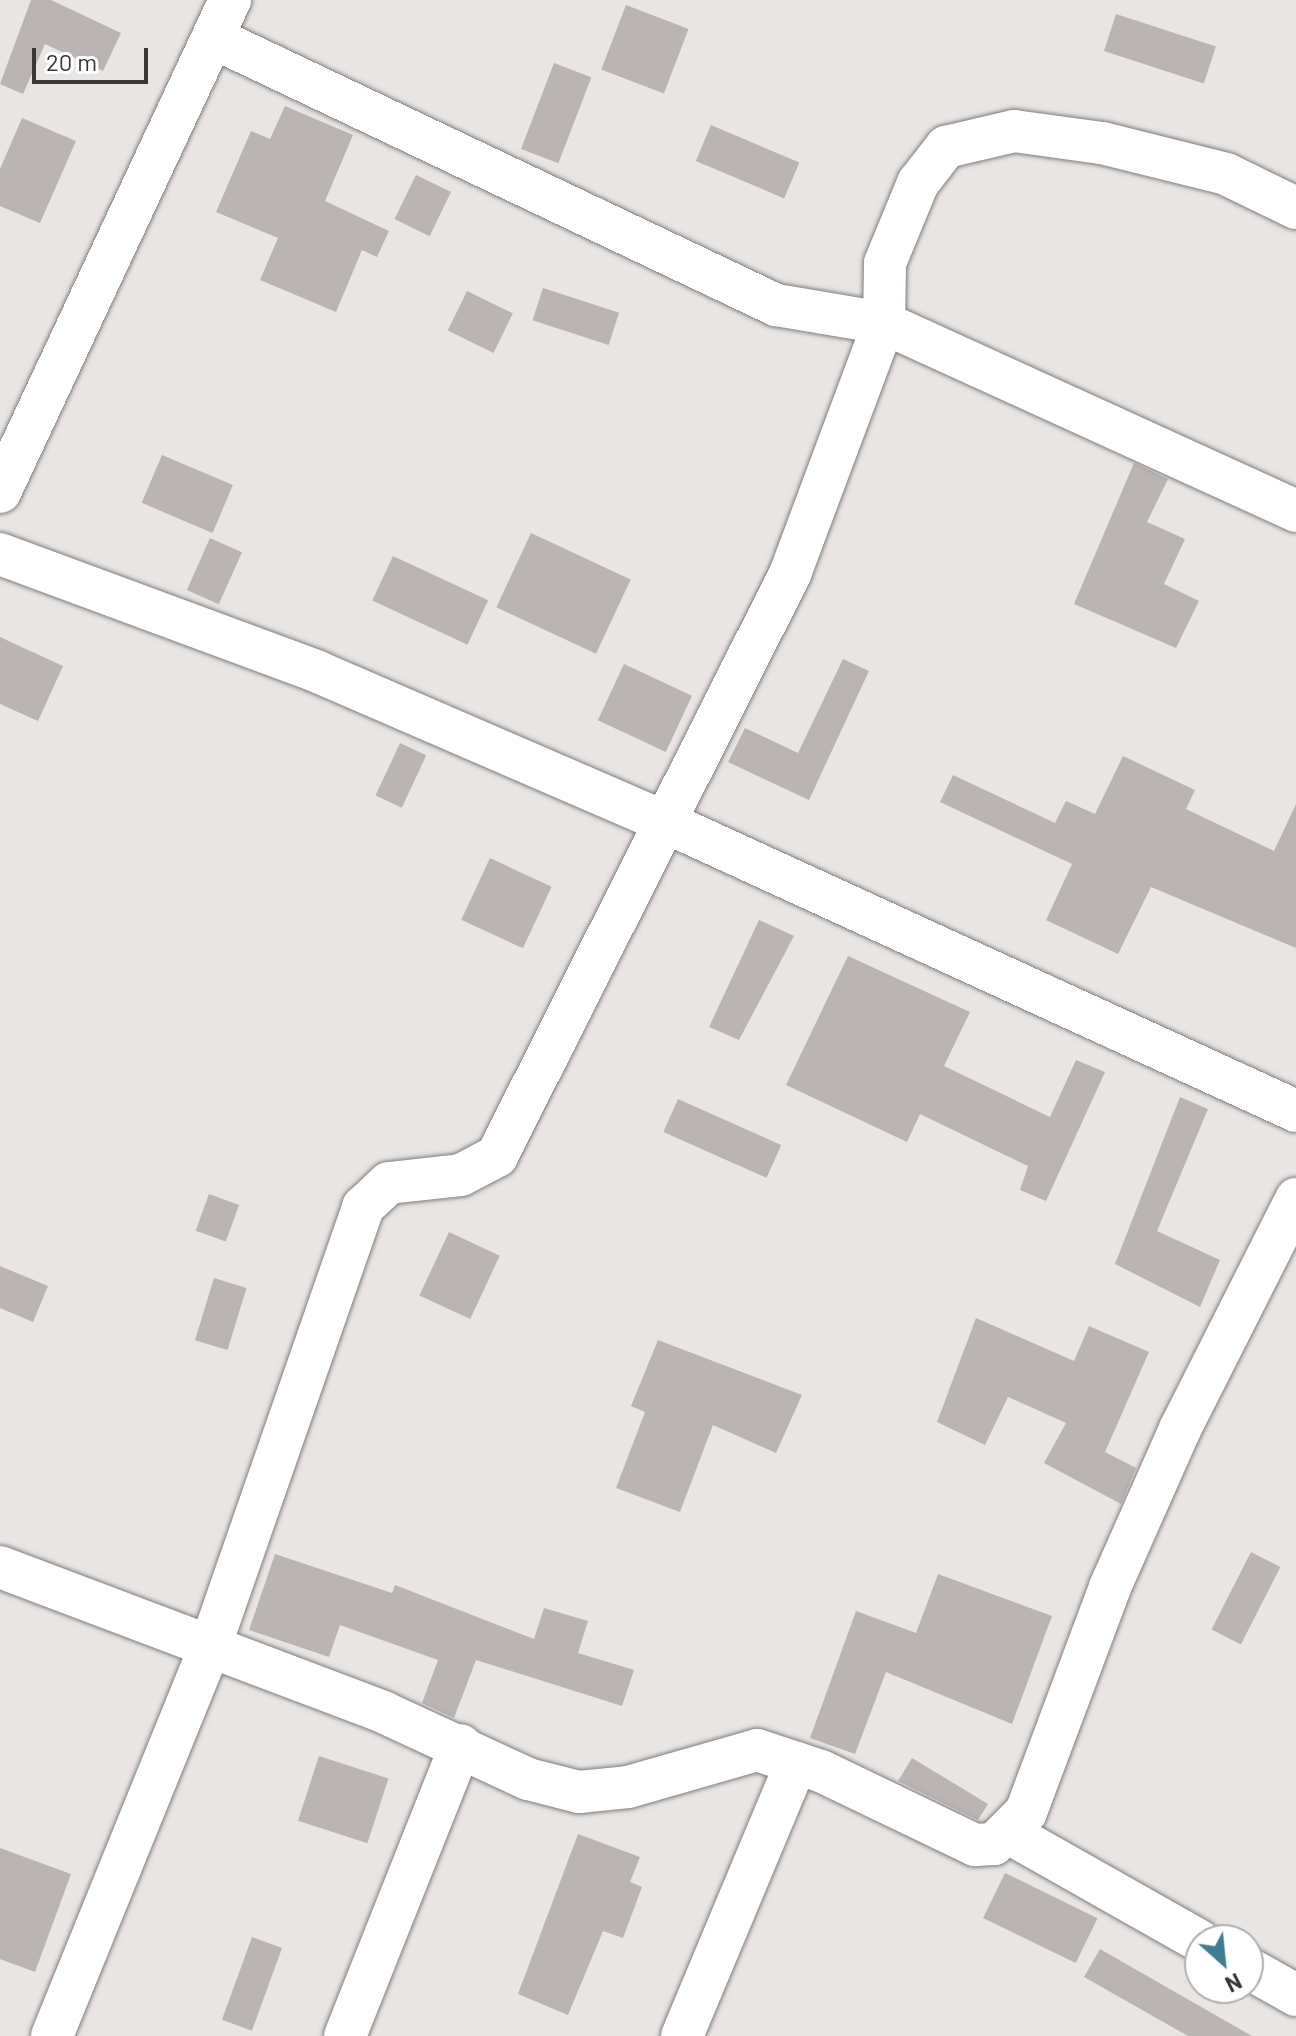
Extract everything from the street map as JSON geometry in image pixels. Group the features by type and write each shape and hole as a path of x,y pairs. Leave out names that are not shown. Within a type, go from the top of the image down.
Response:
{"street":[{"path":"0,492 104,262 216,39 230,0"},
{"path":"216,39 776,305 884,323 1296,511"},
{"path":"52,2036 210,1647 363,1207 389,1183 461,1175 497,1156 790,574 884,323 885,263 918,183 946,147 1014,131 1102,143 1226,174 1296,208"},
{"path":"0,554 316,671 663,821 1296,1111"},
{"path":"0,1567 461,1745 528,1779 579,1792 628,1787 757,1750 796,1763 975,1845 994,1844 1009,1833 1026,1812 1110,1587 1180,1429 1296,1199"},
{"path":"345,2036 461,1745"},
{"path":"682,2036 796,1763"},
{"path":"1009,1833 1184,1932"},
{"path":"1264,1977 1296,1995"}],"building":[{"path":"31,0 51,0 121,33 103,71 45,44 23,94 0,84"},
{"path":"626,5 689,29 664,93 601,69"},
{"path":"1116,14 1216,46 1204,84 1104,51"},
{"path":"554,63 591,77 558,163 521,149"},
{"path":"285,106 353,135 325,201 389,231 377,257 362,250 336,312 260,280 278,238 216,212 251,131 270,139"},
{"path":"22,118 76,141 40,223 0,206 0,169"},
{"path":"711,125 799,163 784,198 696,161"},
{"path":"416,175 451,192 430,236 395,219"},
{"path":"543,288 619,313 609,345 532,320"},
{"path":"467,291 513,313 494,353 448,331"},
{"path":"162,455 233,485 213,533 142,503"},
{"path":"1134,463 1168,479 1147,522 1185,539 1164,584 1199,601 1176,648 1074,604"},
{"path":"531,533 631,579 596,654 496,607"},
{"path":"210,538 242,552 219,604 187,590"},
{"path":"393,556 488,600 467,645 372,600"},
{"path":"0,637 63,666 38,721 0,704"},
{"path":"843,659 869,671 809,800 728,762 745,728 798,753"},
{"path":"624,664 692,696 666,752 598,720"},
{"path":"400,743 426,755 402,808 375,796"},
{"path":"1123,756 1195,790 1186,809 1274,851 1296,804 1296,948 1151,887 1118,954 1046,920 1072,864 940,802 953,775 1055,823 1066,801 1095,814"},
{"path":"490,858 552,887 523,948 461,920"},
{"path":"759,920 794,936 739,1040 709,1027"},
{"path":"848,956 970,1012 944,1066 1050,1117 1076,1060 1105,1072 1046,1201 1020,1190 1028,1166 920,1114 907,1142 786,1085"},
{"path":"1180,1097 1208,1109 1157,1231 1220,1260 1200,1307 1115,1264"},
{"path":"678,1099 781,1145 767,1178 663,1132"},
{"path":"209,1194 239,1205 226,1242 196,1231"},
{"path":"449,1232 500,1256 470,1319 419,1295"},
{"path":"0,1266 48,1286 33,1322 0,1308"},
{"path":"214,1278 247,1288 228,1350 195,1340"},
{"path":"976,1318 1074,1361 1089,1326 1149,1352 1105,1452 1136,1468 1121,1504 1044,1463 1066,1423 1008,1397 985,1445 937,1422"},
{"path":"658,1340 802,1395 776,1453 713,1425 680,1512 616,1488 645,1412 631,1406"},
{"path":"1251,1552 1280,1567 1241,1644 1212,1630"},
{"path":"275,1554 392,1593 395,1585 534,1639 544,1608 588,1621 578,1653 634,1670 622,1706 476,1660 454,1718 422,1703 438,1660 340,1625 329,1657 249,1630"},
{"path":"938,1574 1052,1616 1012,1724 886,1672 855,1754 810,1738 856,1611 916,1633"},
{"path":"319,1756 388,1779 367,1843 298,1821"},
{"path":"912,1758 988,1804 978,1820 898,1781"},
{"path":"578,1834 640,1857 630,1882 642,1887 623,1938 603,1931 568,2015 518,1994"},
{"path":"0,1848 71,1874 35,1972 0,1959"},
{"path":"1005,1873 1098,1918 1076,1963 983,1918"},
{"path":"252,1937 282,1948 252,2031 222,2020"},
{"path":"1100,1949 1184,1997 1184,2004 1196,2004 1252,2036 1188,2036 1084,1977"}]}
